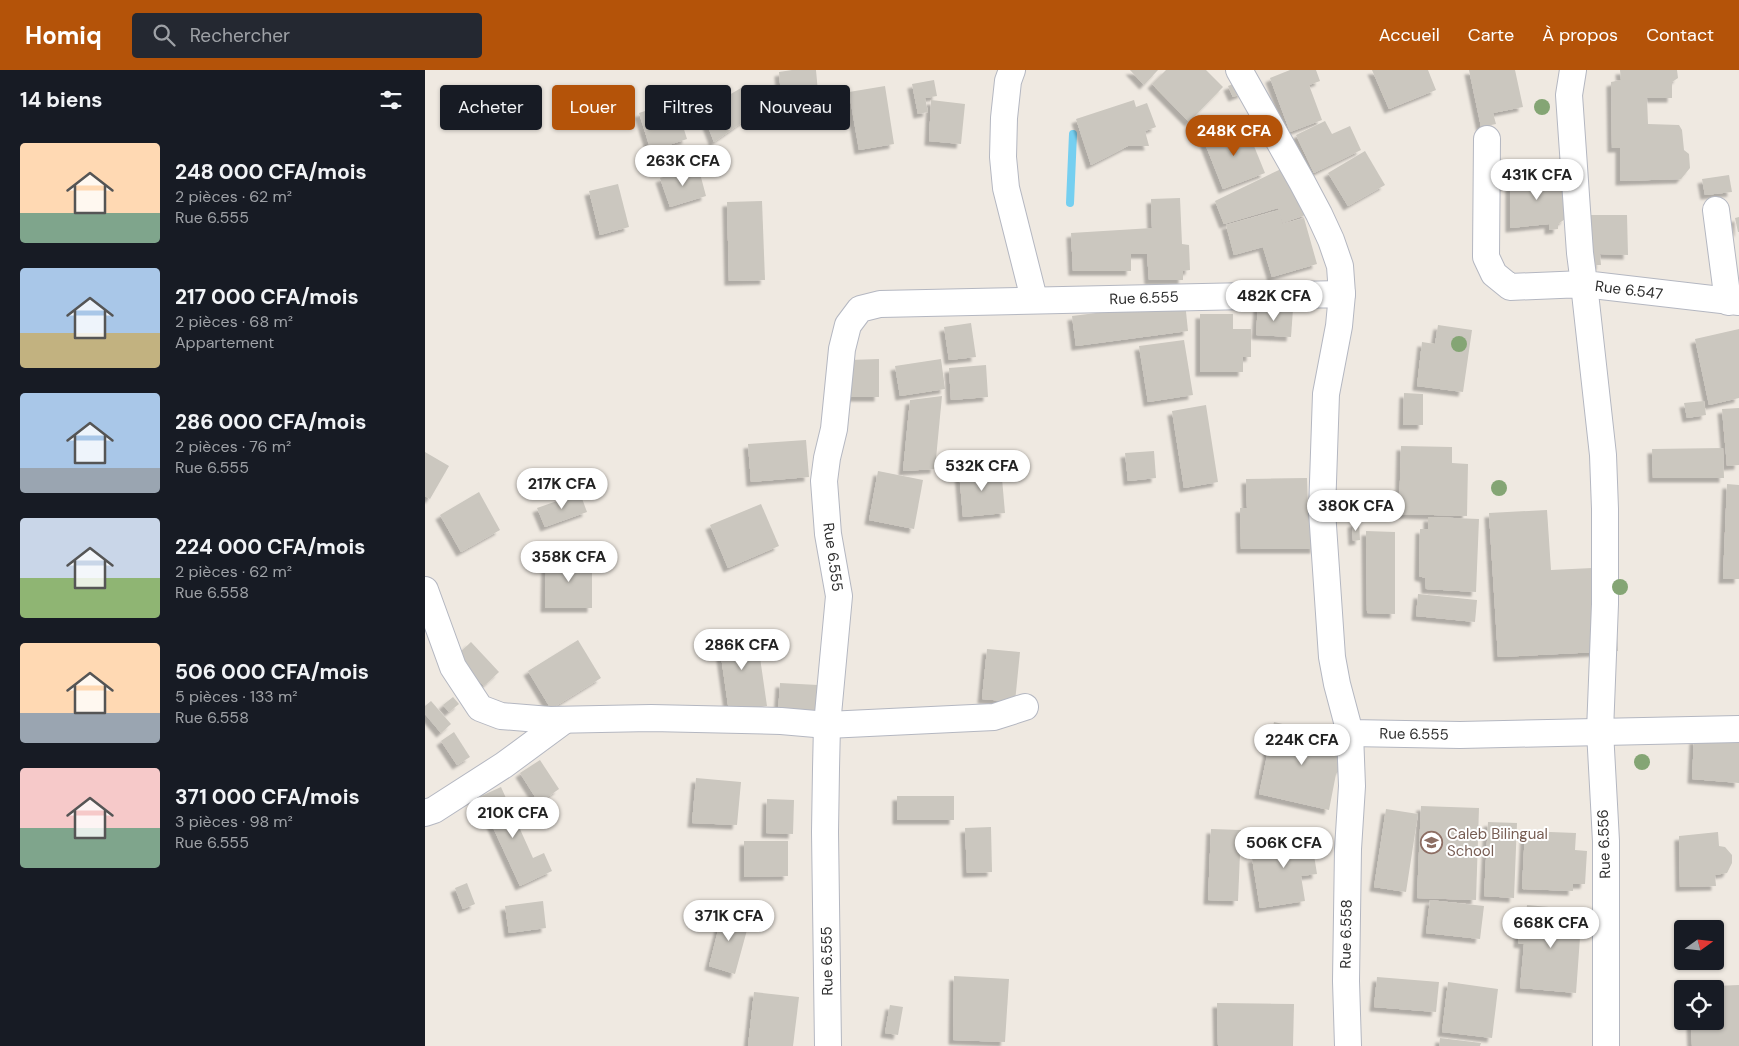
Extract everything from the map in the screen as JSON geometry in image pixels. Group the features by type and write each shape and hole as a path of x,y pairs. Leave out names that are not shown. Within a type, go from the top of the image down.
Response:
{"street":[{"path":"1012,70 1008,80 1004,118 1003,157 1006,188 1034,299"},
{"path":"1239,70 1303,182 1319,214 1340,266 1342,294 1339,326 1326,394 1322,511 1331,657 1351,733"},
{"name":"Rue 6.547","path":"1573,70 1569,95 1580,253 1584,284 1734,302"},
{"path":"1487,139 1486,257 1494,274 1510,287 1584,284"},
{"path":"1716,210 1734,302"},
{"name":"Rue 6.556","path":"1584,284 1603,454 1605,509 1605,604 1600,731 1606,841 1606,1046"},
{"name":"Rue 6.555","path":"829,1046 825,832 827,725 839,596 829,534 824,480 827,458 835,429 842,349 848,325 860,309 880,304 1034,299 1095,300 1342,294"},
{"path":"425,590 453,667 480,708 501,716 565,720 712,719 781,721 827,725 995,717 1025,707"},
{"path":"425,813 433,810 504,765 565,720"},
{"name":"Rue 6.555","path":"1351,733 1460,735 1739,729"},
{"name":"Rue 6.558","path":"1348,1046 1346,981 1348,850 1352,786 1351,733"}],"building":[{"path":"816,70 817,85 780,85 779,72"},
{"path":"1130,70 1158,70 1144,85"},
{"path":"1166,70 1206,70 1223,87 1189,122 1152,84"},
{"path":"1290,70 1316,70 1320,81 1309,85 1322,120 1290,132 1270,78"},
{"path":"1372,70 1428,70 1436,90 1389,109"},
{"path":"1469,70 1515,70 1523,107 1493,113 1496,124 1481,127"},
{"path":"1620,70 1677,70 1678,78 1672,82 1672,98 1647,98 1648,124 1679,125 1682,130 1684,150 1689,154 1690,168 1681,179 1620,181 1620,148 1612,148 1611,82 1621,80"},
{"path":"934,80 937,96 925,98 928,112 918,114 912,84"},
{"path":"1238,82 1243,93 1233,97 1228,86"},
{"path":"885,86 894,144 859,150 850,92"},
{"path":"741,88 741,123 714,142 709,130 731,130 731,94"},
{"path":"931,100 965,104 961,144 929,141"},
{"path":"1134,100 1136,107 1147,103 1156,127 1145,131 1149,146 1128,146 1091,165 1076,119"},
{"path":"645,111 645,130 684,130 687,139 651,151 639,113"},
{"path":"1325,121 1332,134 1350,126 1361,150 1314,173 1296,135"},
{"path":"1245,124 1265,173 1223,189 1204,141"},
{"path":"1365,151 1385,185 1348,206 1328,173"},
{"path":"698,166 706,196 670,207 660,178"},
{"path":"1281,169 1308,214 1283,223 1280,214 1282,224 1304,218 1317,264 1272,277 1263,247 1234,255 1226,225 1279,210 1278,208 1224,224 1215,201"},
{"path":"1564,174 1565,219 1558,224 1558,229 1549,230 1549,224 1510,228 1510,179"},
{"path":"1729,175 1732,192 1705,195 1702,179"},
{"path":"618,184 629,227 600,235 589,191"},
{"path":"1180,198 1182,244 1189,245 1190,270 1183,271 1183,280 1149,280 1147,254 1131,254 1131,271 1073,271 1071,233 1152,228 1151,199"},
{"path":"762,201 765,280 729,281 727,202"},
{"path":"1586,215 1627,215 1628,255 1600,254 1601,265 1588,265"},
{"path":"1739,217 1739,232 1738,232 1735,218"},
{"path":"1185,302 1188,331 1076,346 1072,316"},
{"path":"1258,306 1293,309 1291,337 1256,335"},
{"path":"1200,314 1233,314 1233,329 1251,329 1251,357 1243,357 1243,372 1200,372"},
{"path":"971,323 976,357 949,360 944,327"},
{"path":"1438,325 1472,330 1463,392 1417,386 1422,342 1435,344"},
{"path":"1739,329 1739,398 1709,405 1695,339"},
{"path":"1184,340 1193,395 1148,402 1139,346"},
{"path":"879,359 879,397 849,397 849,360"},
{"path":"941,359 945,389 900,396 895,366"},
{"path":"986,365 988,397 951,400 949,368"},
{"path":"1404,393 1423,394 1423,425 1403,425"},
{"path":"942,396 935,469 903,471 910,400"},
{"path":"1704,401 1706,415 1687,418 1684,403"},
{"path":"1206,405 1218,482 1184,488 1172,411"},
{"path":"1739,408 1739,465 1727,466 1722,409"},
{"path":"806,440 809,477 751,482 748,444"},
{"path":"1401,446 1452,447 1452,463 1468,464 1467,516 1399,514"},
{"path":"1723,448 1724,478 1653,478 1652,449"},
{"path":"1154,451 1156,478 1128,481 1125,453"},
{"path":"425,452 449,466 430,499 425,496"},
{"path":"1001,467 1005,513 963,517 959,471"},
{"path":"878,471 923,480 914,529 869,520"},
{"path":"1307,478 1308,508 1315,508 1315,549 1241,549 1240,508 1247,508 1246,479"},
{"path":"1727,484 1739,485 1739,579 1723,579"},
{"path":"479,492 500,530 461,552 440,515"},
{"path":"580,493 587,512 545,527 537,508"},
{"path":"761,504 779,546 728,568 710,525"},
{"path":"1547,510 1551,570 1613,567 1618,651 1498,657 1489,513"},
{"path":"1428,517 1479,519 1476,592 1426,589 1425,578 1419,576 1420,529 1428,529"},
{"path":"1359,522 1360,540 1353,541 1352,523"},
{"path":"1366,531 1395,532 1395,614 1367,613"},
{"path":"546,558 592,559 592,608 545,608"},
{"path":"1418,594 1477,600 1475,622 1416,616"},
{"path":"756,630 767,706 729,712 718,635"},
{"path":"578,640 601,678 551,709 528,671"},
{"path":"471,642 499,672 484,686 456,656"},
{"path":"987,649 1020,652 1015,702 982,699"},
{"path":"780,683 818,685 817,715 778,714"},
{"path":"453,697 459,704 449,712 443,705"},
{"path":"431,701 451,724 441,733 425,714 425,706"},
{"path":"1274,722 1343,738 1345,764 1336,774 1329,810 1259,794"},
{"path":"454,732 470,757 457,765 441,741"},
{"path":"1694,739 1739,743 1739,783 1692,779"},
{"path":"540,760 559,789 539,803 520,773"},
{"path":"696,778 741,782 737,825 692,823"},
{"path":"501,787 533,858 544,853 552,871 520,886 479,797"},
{"path":"897,796 954,796 954,820 897,820"},
{"path":"767,799 794,800 793,834 766,833"},
{"path":"1421,806 1479,808 1476,900 1417,898"},
{"path":"1386,809 1418,814 1406,892 1374,887"},
{"path":"1488,822 1517,823 1514,898 1484,896"},
{"path":"991,827 992,872 967,873 965,828"},
{"path":"1211,829 1241,830 1238,901 1208,900"},
{"path":"1310,830 1317,874 1301,876 1305,901 1260,908 1252,858 1269,855 1267,836"},
{"path":"1525,831 1576,833 1575,850 1587,851 1585,884 1573,884 1573,891 1522,889"},
{"path":"1718,832 1719,846 1725,847 1732,855 1732,863 1727,873 1715,875 1716,886 1680,887 1679,836"},
{"path":"744,841 788,841 788,876 744,877"},
{"path":"467,883 475,904 463,909 455,888"},
{"path":"1430,900 1484,906 1480,939 1426,933"},
{"path":"543,901 546,928 509,933 505,906"},
{"path":"1527,905 1582,910 1576,993 1520,988 1524,944 1518,943 1519,929 1525,929"},
{"path":"723,911 750,919 735,974 709,966"},
{"path":"954,976 1009,979 1005,1042 953,1040"},
{"path":"1377,977 1439,982 1436,1012 1374,1007"},
{"path":"1448,982 1498,989 1492,1038 1442,1032"},
{"path":"1739,985 1739,1046 1692,1046 1691,1030 1724,1030 1724,986"},
{"path":"754,992 799,997 793,1046 748,1046"},
{"path":"1217,1003 1294,1004 1293,1046 1218,1046"},
{"path":"890,1005 903,1007 898,1035 885,1033"},
{"path":"1440,1038 1481,1043 1480,1046 1439,1046"}],"waterway":[{"path":"1070,203 1073,134"}],"place":[{"name":"Caleb Bilingual School","path":"1431,843"}]}
